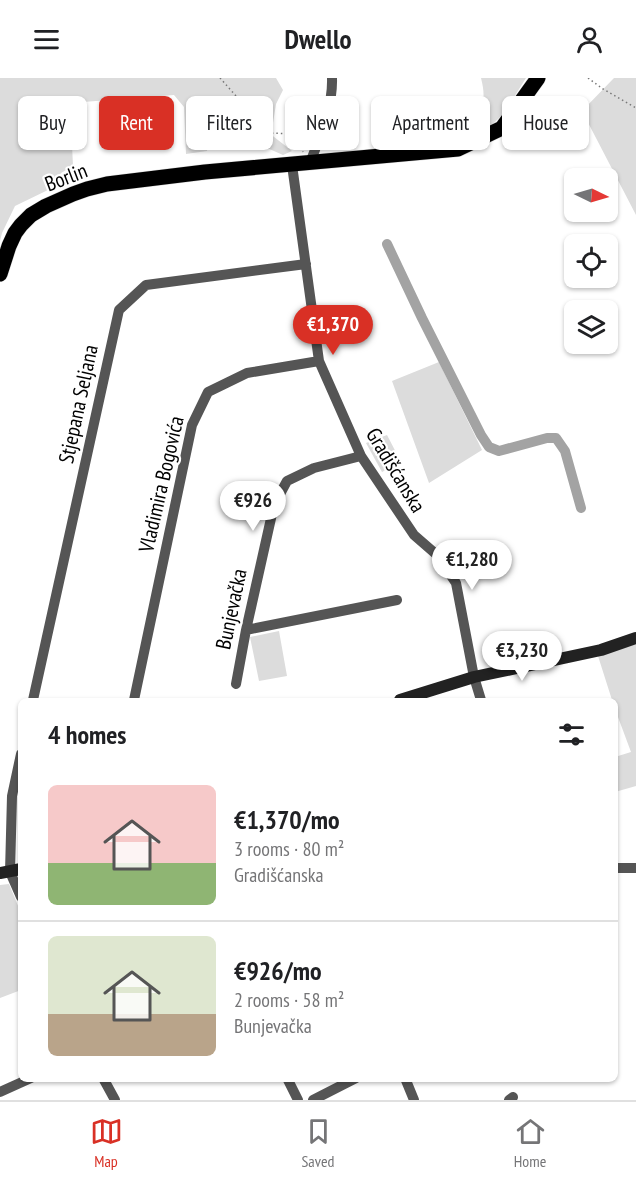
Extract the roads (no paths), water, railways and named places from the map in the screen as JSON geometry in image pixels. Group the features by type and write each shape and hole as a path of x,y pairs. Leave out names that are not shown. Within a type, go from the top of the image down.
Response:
{"main road":[{"name":"Borlin","path":"0,274 9,246 21,225 31,215 66,196 107,184 205,172 458,149 502,128 538,78"},
{"path":"406,698 474,677 601,650 636,638"}],"street":[{"path":"303,164 326,118 332,78"},
{"name":"Gradišćanska","path":"303,164 306,264 319,361 361,456 414,535 437,555 456,583 474,677 480,698"},
{"name":"Stjepana Seljana","path":"33,698 119,310 146,285 306,264"},
{"name":"Vladimira Bogovića","path":"134,698 192,425 208,392 247,373 319,361"},
{"name":"Bunjevačka","path":"236,684 274,505 287,482 314,468 361,456"},
{"path":"246,630 397,600"},
{"path":"18,768 12,796 10,872 18,890"},
{"path":"618,868 636,868"},
{"path":"0,1092 22,1082"},
{"path":"105,1082 115,1100"},
{"path":"289,1082 298,1100"},
{"path":"313,1100 348,1082"},
{"path":"407,1082 414,1100"}],"waterway":[{"path":"387,244 422,318 489,447 499,451 547,438 556,438 565,451 581,508"}]}
